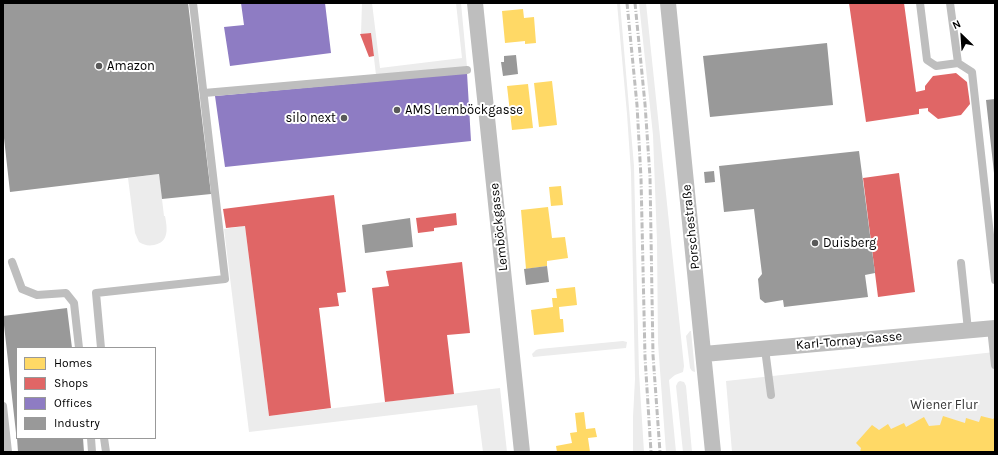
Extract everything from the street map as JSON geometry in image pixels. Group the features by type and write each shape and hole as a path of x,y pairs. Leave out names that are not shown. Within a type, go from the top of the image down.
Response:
{"street":[{"name":"Lemböckgasse","path":"475,3 522,452"},
{"name":"Porschestraße","path":"668,3 713,452"},
{"name":"Karl-Tornay-Gasse","path":"704,354 993,328"}],"lane":[{"path":"101,347 96,293 225,279 193,3"},
{"path":"920,3 927,60 936,66 958,63 972,72 995,280"},
{"path":"950,3 958,63"},
{"path":"204,93 467,70"},
{"path":"12,262 22,289 37,295 66,293 74,302 79,347"},
{"path":"961,263 968,330"},
{"path":"993,328 995,365"},
{"path":"765,349 771,395"},
{"path":"3,406 8,452"},
{"path":"91,439 92,452"},
{"path":"104,439 106,452"}],"green space":[{"path":"362,3 372,3 380,68 462,58 456,3 461,3 467,67 376,75 371,33 361,34"},
{"path":"617,3 620,3 634,166 639,373 644,452 633,452 635,379 631,173"},
{"path":"639,3 646,3 684,366 683,372 675,375 669,380 676,452 666,452 658,343 657,241 653,135"},
{"path":"159,174 167,229 163,241 152,245 146,245 139,242 135,233 128,178"},
{"path":"245,226 269,416 500,388 507,452 483,452 477,405 249,432 224,229"},
{"path":"690,331 695,372 690,368 686,336"},
{"path":"623,341 627,342 626,348 533,357 532,354 539,349"},
{"name":"Wiener Flur","path":"995,352 995,452 732,452 726,381"},
{"path":"680,381 684,382 686,386 692,452 683,452 676,386"}],"building: Homes":[{"path":"523,9 524,18 534,17 536,43 525,44 525,41 505,43 502,11"},
{"path":"552,81 557,125 539,127 534,83"},
{"path":"528,84 533,128 512,130 507,86"},
{"path":"561,186 563,205 551,206 549,187"},
{"path":"548,207 552,238 565,237 568,258 547,261 547,266 526,269 521,210"},
{"path":"575,287 577,305 559,307 560,319 563,319 564,332 534,335 531,310 553,307 552,298 557,298 556,289"},
{"path":"584,412 586,429 595,428 597,437 588,438 590,452 557,452 556,446 572,443 570,433 577,432 575,413"},
{"path":"943,416 965,423 966,418 979,422 981,416 993,419 995,417 995,452 860,452 861,448 856,443 872,425 879,430 888,424 891,429 904,423 906,427 924,417 929,426 940,425"}],"building: Shops":[{"path":"849,3 904,3 916,92 925,90 925,86 933,76 956,73 967,82 970,104 961,115 938,119 928,111 928,108 919,109 919,114 866,122"},
{"path":"371,33 374,56 369,57 360,34"},
{"path":"899,173 915,292 878,297 863,178"},
{"path":"334,195 346,292 337,293 339,306 319,308 331,408 269,416 245,226 226,228 223,209"},
{"path":"456,213 457,225 434,228 434,231 418,233 416,218"},
{"path":"462,262 470,333 447,335 454,394 385,402 372,288 389,286 386,271"}],"building: Offices":[{"path":"241,3 325,3 331,53 230,66 224,27 244,25"},
{"name":"silo next","path":"467,73 471,141 225,167 215,96"}],"building: Industry":[{"name":"Amazon","path":"3,3 188,3 211,194 162,199 159,174 10,192 3,129"},
{"path":"827,43 833,105 710,117 703,56"},
{"path":"516,55 518,74 503,76 501,62 504,62 504,56"},
{"path":"995,99 995,173 994,173 986,100"},
{"name":"Duisberg","path":"859,151 875,273 865,275 868,297 784,307 783,300 765,303 760,299 758,279 762,274 754,209 724,212 719,166"},
{"path":"714,171 715,182 705,183 704,172"},
{"path":"410,218 413,247 365,253 362,225"},
{"path":"547,266 549,282 526,285 524,269"},
{"path":"67,308 72,347 16,347 16,433 3,316"},
{"path":"17,439 83,439 84,452 18,452"}],"railway":[{"path":"627,3 637,105 641,178 645,357 651,452"},
{"path":"635,3 645,104 650,177 653,355 660,452"}],"place":[{"name":"Amazon","path":"99,66"},
{"name":"AMS Lemböckgasse","path":"397,110"},
{"name":"silo next","path":"344,118"},
{"name":"Duisberg","path":"815,243"}]}
